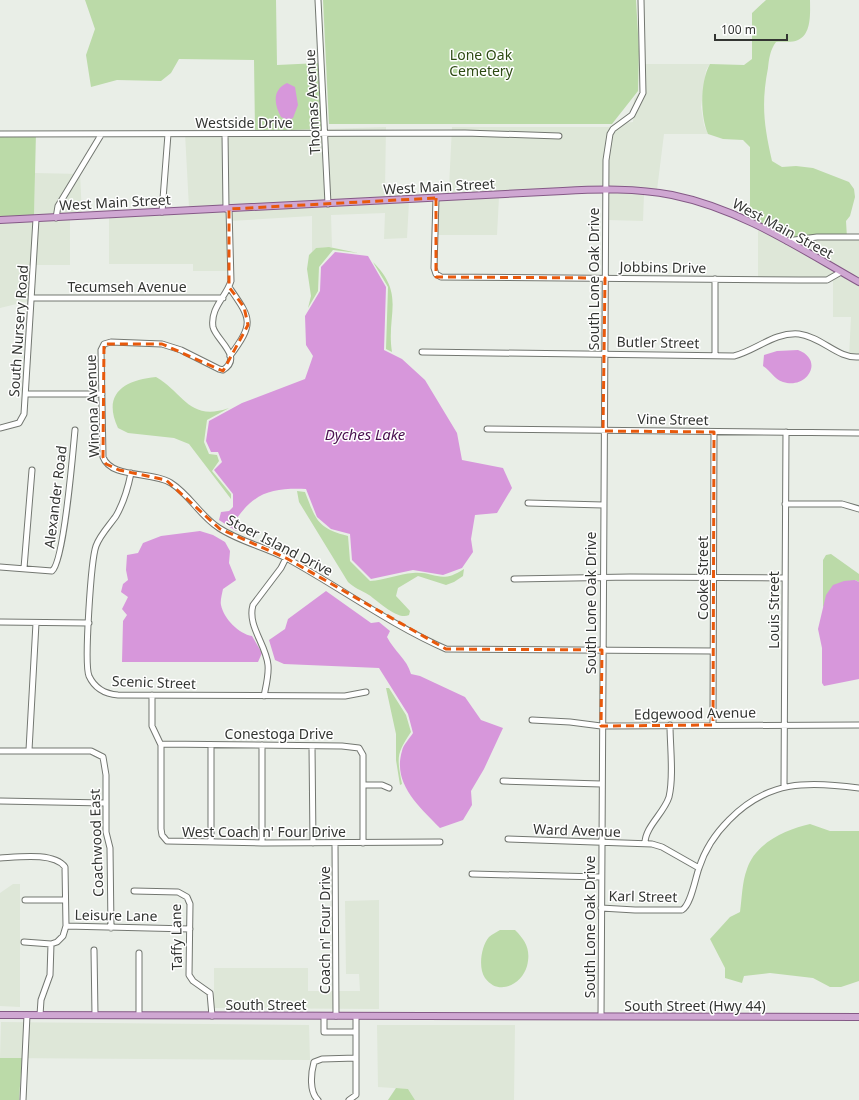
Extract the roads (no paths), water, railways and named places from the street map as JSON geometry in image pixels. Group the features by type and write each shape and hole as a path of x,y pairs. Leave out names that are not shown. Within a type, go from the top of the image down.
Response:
{"main road":[{"name":"West Main Street","path":"0,220 606,189 658,193 700,202 745,219 859,282"},
{"name":"South Street","path":"0,1015 531,1016"},
{"name":"South Street (Hwy 44)","path":"531,1016 859,1017"}],"street":[{"name":"Thomas Avenue","path":"318,0 326,134 328,204"},
{"name":"South Lone Oak Drive","path":"601,1016 601,726 606,149 613,129 632,115 643,93 641,0"},
{"name":"Westside Drive","path":"0,134 465,134 559,136"},
{"path":"162,212 168,134"},
{"path":"225,134 231,281 223,298 215,309 213,325 216,335 227,347 230,356"},
{"path":"56,218 58,206 101,135"},
{"name":"Jobbins Drive","path":"436,198 434,268 436,274 440,277 827,280 841,272"},
{"name":"South Nursery Road","path":"0,428 19,423 22,420 25,408 36,219"},
{"path":"787,241 817,237 859,237"},
{"path":"714,355 715,279"},
{"path":"229,287 244,307 248,319 244,335 230,356"},
{"name":"Tecumseh Avenue","path":"32,298 223,298"},
{"name":"Butler Street","path":"422,352 739,354 777,336 798,334 815,338 847,356 859,357"},
{"name":"Winona Avenue","path":"131,473 112,468 105,461 101,350 106,343 162,344 181,350 221,370 228,365 230,356"},
{"path":"26,394 102,394"},
{"name":"Vine Street","path":"487,429 859,433"},
{"name":"Alexander Road","path":"24,568 52,571 56,567 60,556 75,430"},
{"name":"Cooke Street","path":"713,725 714,432"},
{"name":"Louis Street","path":"784,787 786,432"},
{"path":"0,567 24,568 32,470"},
{"name":"Stoer Island Drive","path":"131,473 149,475 166,480 181,491 206,520 220,529 286,558 417,635 446,649 602,650"},
{"name":"Scenic Street","path":"131,473 121,505 99,539 94,553 89,623 88,669 90,677 97,687 112,694 152,695 345,696 366,692"},
{"path":"528,504 603,505"},
{"path":"785,504 842,504 859,509"},
{"path":"264,696 268,665 253,622 252,610 253,605 281,568 286,558"},
{"path":"514,579 785,578"},
{"path":"0,622 89,623"},
{"path":"0,750 29,750 36,623"},
{"path":"602,650 713,651"},
{"name":"West Coach n' Four Drive","path":"152,695 152,728 161,744 162,835 170,842 440,842"},
{"name":"Edgewood Avenue","path":"532,720 570,722 601,726 784,724 859,725"},
{"path":"645,843 646,837 662,811 669,796 670,725"},
{"name":"Conestoga Drive","path":"161,744 354,746 359,748 363,755 363,843"},
{"path":"211,745 211,842"},
{"path":"262,746 262,843"},
{"path":"312,746 313,843"},
{"name":"Coachwood East","path":"29,750 91,751 103,757 105,770 106,832 110,848 111,928"},
{"path":"503,781 601,784"},
{"path":"363,785 382,784 389,788"},
{"path":"699,868 713,837 736,813 754,798 784,787 813,784 859,788"},
{"path":"0,801 105,802"},
{"name":"Ward Avenue","path":"508,839 645,843 662,847 699,868"},
{"name":"Coach n' Four Drive","path":"335,843 336,1016"},
{"path":"0,858 51,858 61,862 65,867 66,926 60,940 51,944 24,942"},
{"name":"Karl Street","path":"601,908 652,911 679,910 685,908 699,868"},
{"path":"472,874 601,877"},
{"name":"Taffy Lane","path":"134,891 178,892 186,895 190,904 188,975 193,981 210,993 212,1016"},
{"path":"25,900 65,900"},
{"name":"Leisure Lane","path":"66,926 190,929"},
{"path":"40,1015 41,1000 50,975 51,944"},
{"path":"94,950 95,1015"},
{"path":"139,953 139,1015"},
{"path":"23,1100 27,1015"},
{"path":"324,1016 324,1032 356,1032"},
{"path":"349,1100 356,1095 356,1016"},
{"path":"318,1100 313,1095 312,1090 312,1068 314,1062 322,1059 356,1058"}],"water":[{"path":"287,83 295,87 298,105 293,118 288,120 281,117 276,102 279,89"},
{"name":"Dyches Lake","path":"335,252 368,256 386,287 384,350 402,359 425,380 457,433 462,460 503,468 512,488 497,513 475,515 471,539 473,552 462,568 443,575 413,570 371,579 352,560 350,534 331,529 317,517 306,489 285,489 267,493 259,497 251,502 237,518 240,527 236,531 219,520 221,512 229,511 233,507 233,494 214,470 222,462 218,452 211,452 206,441 209,421 242,403 305,379 313,356 306,345 305,316 320,291 321,267"},
{"path":"798,350 806,355 810,360 811,367 810,373 799,382 792,383 780,381 763,366 764,355 777,351"},
{"path":"200,531 213,535 225,542 230,551 229,563 236,580 223,589 221,605 225,615 237,629 247,635 252,636 262,653 258,662 122,662 123,621 127,615 122,609 128,597 121,592 123,584 128,580 126,570 127,555 138,553 143,543 161,536"},
{"path":"855,580 859,582 859,679 824,686 822,683 822,648 818,629 826,595 833,585 844,581"},
{"path":"326,591 371,623 379,622 390,631 387,637 407,664 411,674 420,676 465,697 481,720 503,728 484,769 471,791 472,805 463,820 440,828 424,812 404,784 400,763 405,744 413,733 408,714 379,668 284,664 275,660 269,640 285,629 288,619"}],"park label":[{"name":"Lone Oak Cemetery","path":"481,62"}]}
